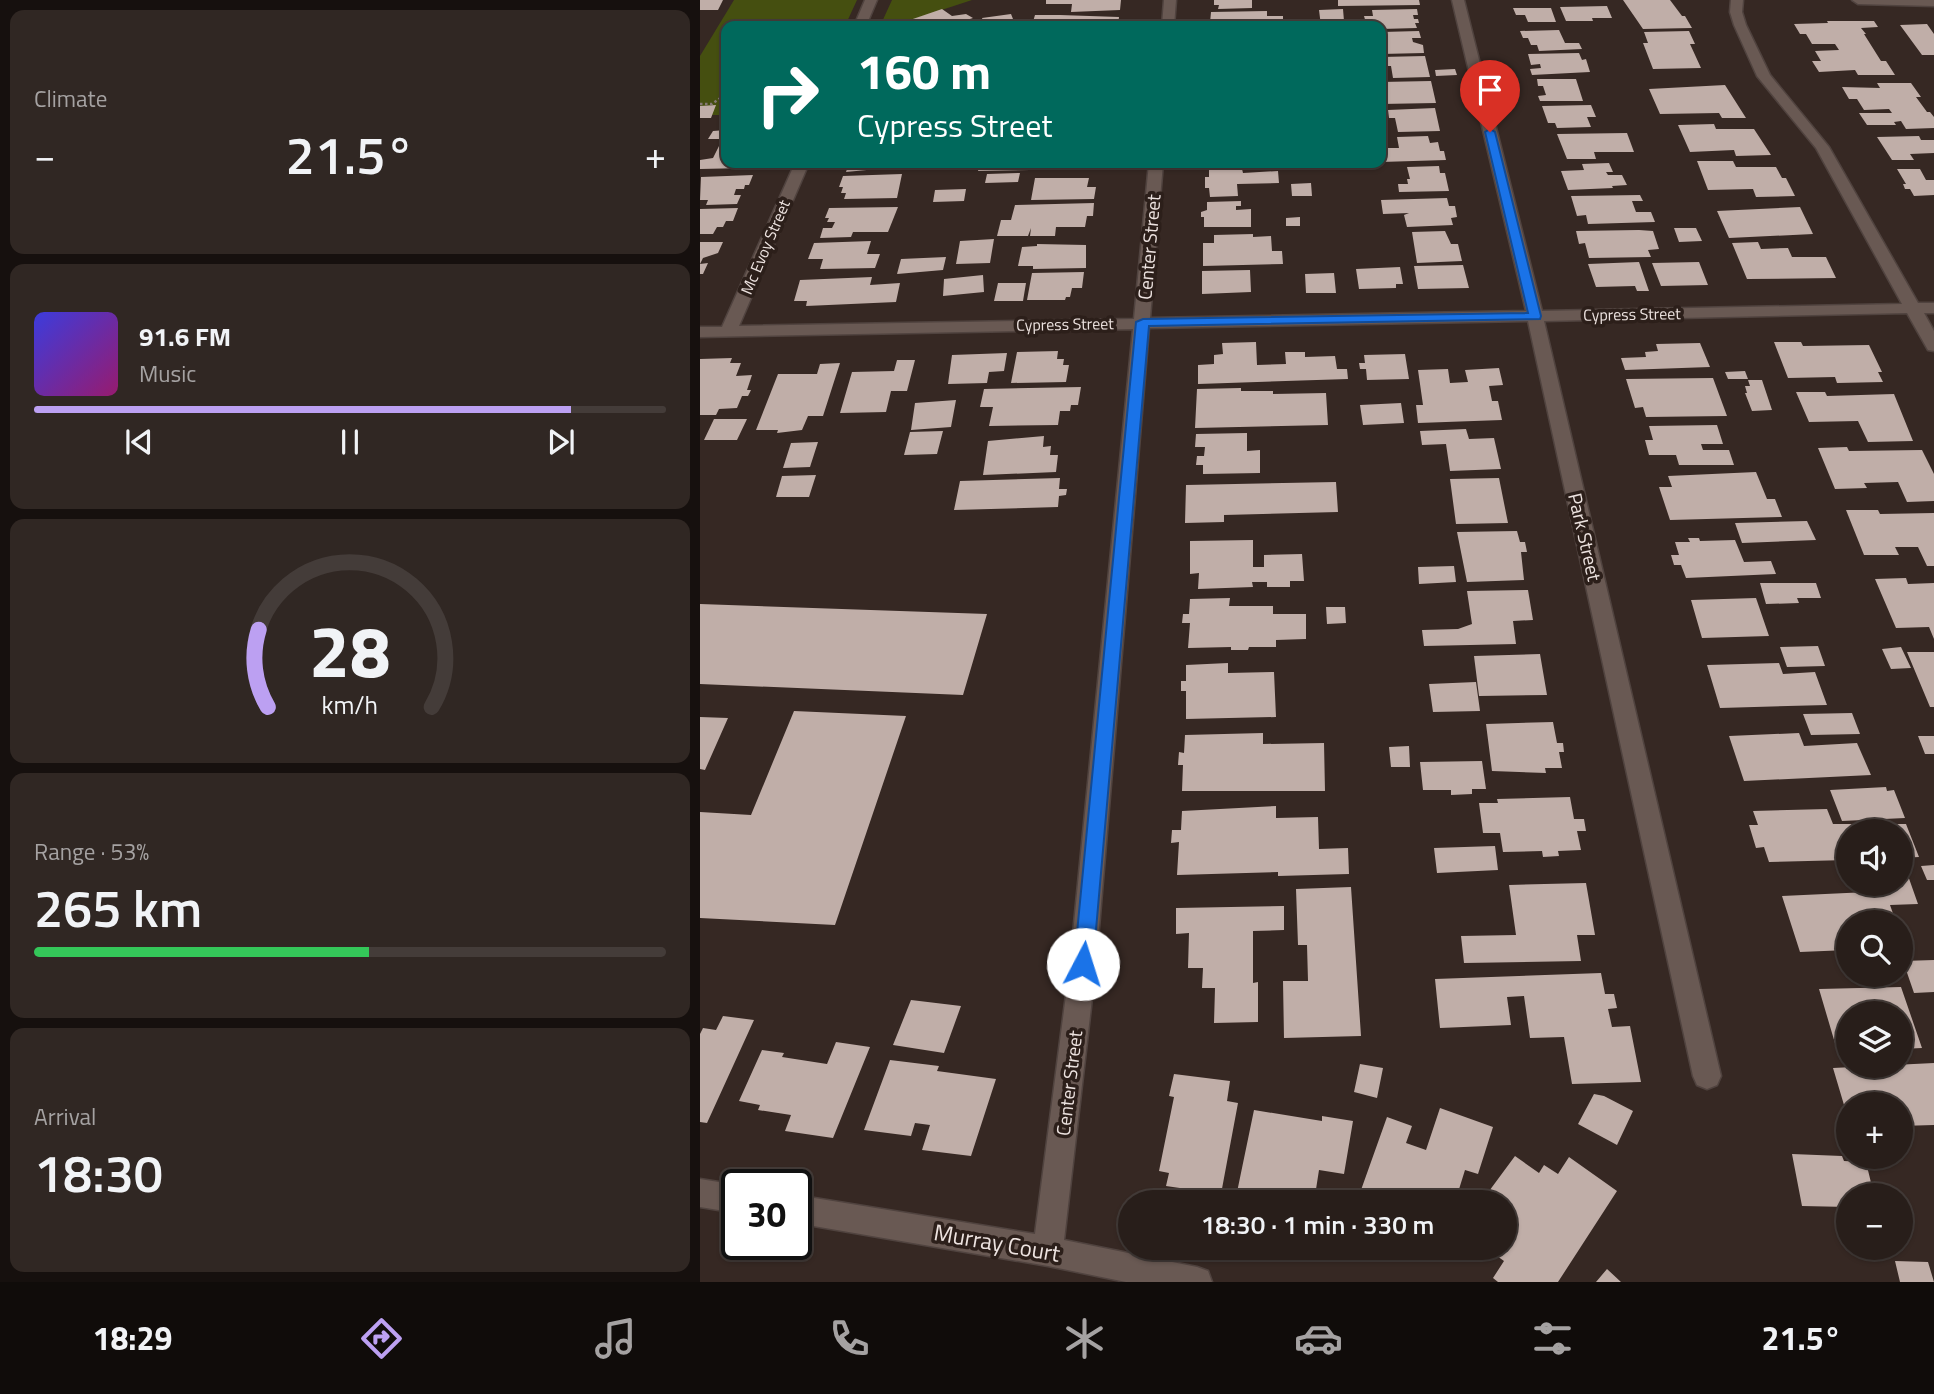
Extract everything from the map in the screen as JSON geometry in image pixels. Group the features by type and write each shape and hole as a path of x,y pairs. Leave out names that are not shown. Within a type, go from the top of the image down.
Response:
{"street":[{"path":"862,21 871,0"},
{"path":"1168,21 1170,0"},
{"name":"Park Street","path":"1458,0 1535,316 1707,1076"},
{"path":"1737,0 1736,12 1740,25 1764,76 1822,148 1934,346"},
{"path":"1858,0 1934,2"},
{"name":"Mc Evoy Street","path":"728,332 800,168"},
{"name":"Center Street","path":"1048,1251 1083,964 1156,168"},
{"name":"Cypress Street","path":"700,332 1934,307"},
{"path":"700,1193 721,1196"},
{"name":"Murray Court","path":"812,1212 1048,1251 1197,1282"}],"path":[{"path":"700,104 712,104 721,98"}],"green space":[{"path":"734,0 857,0 847,21 721,21"},
{"path":"892,0 972,0 908,21 882,21"},
{"path":"721,21 721,115 700,115 700,56"}],"building":[{"path":"700,0 723,0 718,10 700,10"},
{"path":"1046,0 1121,0 1120,10 1071,12 1072,4 1046,4"},
{"path":"1214,0 1252,0 1252,8 1218,9 1219,5 1214,5"},
{"path":"1338,0 1419,0 1420,5 1338,6"},
{"path":"1623,0 1670,0 1692,28 1643,29"},
{"path":"1607,6 1612,18 1592,18 1593,21 1566,21 1560,7"},
{"path":"1513,8 1551,8 1556,22 1528,22 1525,15 1516,15"},
{"path":"942,9 952,16 966,14 973,18 964,21 907,21"},
{"path":"1343,9 1344,21 1320,21 1319,10"},
{"path":"1417,9 1418,15 1413,15 1419,23 1415,23 1417,28 1386,29 1386,21 1365,21 1364,16 1373,16 1372,10"},
{"path":"1267,11 1267,16 1283,16 1283,21 1210,21 1211,12"},
{"path":"1011,14 1013,19 983,21 982,18"},
{"path":"1035,15 1119,17 1119,21 1033,21"},
{"path":"1827,21 1874,21 1878,27 1861,28 1881,61 1886,61 1895,75 1858,75 1855,70 1819,72 1812,61 1821,61 1815,51 1839,50 1835,44 1812,44 1806,34 1800,34 1794,24 1828,23"},
{"path":"1927,24 1934,34 1934,55 1922,55 1900,25"},
{"path":"1559,30 1565,43 1579,43 1582,49 1539,51 1537,45 1531,45 1520,31"},
{"path":"1419,31 1421,38 1412,38 1413,42 1423,45 1424,53 1386,54 1386,32"},
{"path":"1689,31 1695,44 1690,44 1701,68 1653,69 1643,43 1648,43 1644,32"},
{"path":"1579,53 1582,60 1586,59 1590,72 1532,75 1530,69 1541,68 1540,64 1531,65 1528,54"},
{"path":"1425,56 1430,77 1393,78 1391,66 1386,66 1386,57"},
{"path":"1455,69 1457,75 1436,76 1435,70"},
{"path":"1537,79 1576,79 1583,101 1540,101 1538,96 1546,95 1543,86 1538,86"},
{"path":"1431,81 1436,103 1386,104 1386,82"},
{"path":"1877,83 1911,83 1921,97 1916,97 1934,117 1934,128 1906,129 1901,121 1894,122 1896,125 1867,125 1859,113 1892,113 1889,109 1864,110 1857,99 1849,99 1842,87 1880,88"},
{"path":"1725,85 1746,118 1722,118 1719,113 1660,114 1649,89"},
{"path":"716,105 711,118 700,118 700,106"},
{"path":"1591,105 1596,117 1587,117 1591,127 1557,128 1555,123 1548,123 1542,106"},
{"path":"1435,108 1440,131 1398,132 1395,118 1389,118 1388,110"},
{"path":"1714,124 1716,129 1754,129 1771,155 1736,156 1734,150 1690,152 1678,125"},
{"path":"721,130 721,139 708,139 713,131"},
{"path":"1627,133 1634,152 1594,152 1596,159 1567,159 1557,134"},
{"path":"1428,136 1430,143 1438,142 1446,160 1386,162 1386,148 1399,148 1397,137"},
{"path":"1919,136 1921,140 1934,140 1934,153 1910,154 1914,160 1892,160 1877,137"},
{"path":"721,146 721,168 745,168 700,169 700,160 713,158"},
{"path":"1697,161 1733,161 1736,167 1776,167 1782,178 1786,178 1795,196 1756,197 1753,189 1708,190"},
{"path":"1609,163 1613,172 1606,172 1608,175 1622,175 1627,185 1568,190 1561,171 1584,170 1582,164"},
{"path":"1439,166 1440,173 1445,173 1449,191 1399,192 1398,184 1408,184 1407,179 1410,179 1407,167"},
{"path":"847,168 887,168 846,172"},
{"path":"979,168 1031,168 1030,170 978,171"},
{"path":"1242,169 1243,173 1278,171 1279,183 1237,184 1238,196 1210,197 1209,188 1205,188 1205,177 1209,177 1209,170"},
{"path":"1897,169 1920,169 1926,180 1934,180 1934,195 1914,196 1910,189 1905,189 1903,184 1906,184"},
{"path":"1020,173 1018,182 985,183 987,174"},
{"path":"902,174 897,198 844,199 846,193 841,193 843,187 839,187 843,176"},
{"path":"753,175 749,185 745,185 744,189 736,189 734,195 741,195 737,204 706,205 708,200 700,200 701,177"},
{"path":"1035,178 1089,178 1087,187 1096,187 1094,199 1031,200"},
{"path":"1311,183 1312,196 1292,196 1291,184"},
{"path":"966,189 964,201 933,202 935,190"},
{"path":"1640,195 1643,201 1632,201 1636,212 1651,212 1655,222 1588,224 1586,215 1577,216 1571,196"},
{"path":"1447,198 1449,206 1455,206 1457,217 1451,218 1453,225 1407,227 1404,215 1409,213 1383,214 1381,200"},
{"path":"1241,201 1241,206 1236,206 1236,210 1251,209 1251,227 1204,227 1201,212 1207,210 1207,202"},
{"path":"1094,203 1093,216 1087,216 1085,227 1056,227 1055,236 1030,236 1031,228 1028,236 997,236 1001,220 1011,220 1015,205"},
{"path":"898,207 888,232 853,232 851,237 820,238 823,228 832,228 835,222 827,222 829,218 825,218 829,208"},
{"path":"1800,207 1813,234 1729,238 1717,211"},
{"path":"738,208 733,221 726,221 723,227 717,227 713,234 700,234 700,209"},
{"path":"1300,217 1300,226 1286,226 1286,218"},
{"path":"1674,228 1696,228 1702,241 1679,242"},
{"path":"1445,231 1451,244 1458,244 1462,261 1417,263 1412,232"},
{"path":"1576,231 1653,231 1659,249 1648,250 1651,257 1589,258 1585,243 1579,244"},
{"path":"1253,234 1253,237 1271,236 1272,251 1282,251 1283,264 1203,266 1203,243 1214,243 1214,235"},
{"path":"994,239 990,263 956,264 960,241"},
{"path":"871,241 867,254 880,254 875,268 820,269 823,259 808,259 814,243"},
{"path":"700,242 723,242 718,253 703,258 700,264"},
{"path":"1758,242 1761,249 1788,248 1792,257 1826,257 1836,278 1747,279 1732,243"},
{"path":"1037,244 1086,245 1086,268 1033,269 1033,266 1018,266 1022,247"},
{"path":"946,257 943,270 897,274 901,259"},
{"path":"1639,262 1649,291 1637,291 1635,286 1596,287 1588,264"},
{"path":"1699,262 1708,285 1661,286 1652,263"},
{"path":"708,263 703,274 700,274 700,264"},
{"path":"1463,265 1469,288 1418,289 1414,266"},
{"path":"1400,267 1403,284 1396,284 1396,288 1359,289 1356,269"},
{"path":"1250,270 1251,292 1202,294 1202,271"},
{"path":"1084,272 1082,288 1072,288 1070,297 1065,300 1027,300 1032,273"},
{"path":"1334,273 1336,293 1306,293 1305,274"},
{"path":"983,275 984,292 943,296 944,279"},
{"path":"872,277 870,285 900,283 896,302 806,306 807,301 794,301 800,280"},
{"path":"998,283 1026,283 1023,301 994,301"},
{"path":"1256,342 1257,365 1286,364 1285,352 1305,352 1305,357 1335,356 1337,369 1347,369 1348,379 1198,384 1198,365 1214,364 1214,355 1223,354 1222,343"},
{"path":"1774,342 1801,342 1803,346 1869,345 1882,372 1878,372 1883,382 1837,383 1835,377 1788,378"},
{"path":"1700,343 1710,367 1625,370 1621,358 1646,357 1645,352 1658,351 1656,344"},
{"path":"1058,351 1057,359 1064,359 1063,365 1069,365 1066,382 1011,383 1017,352"},
{"path":"1007,353 1004,371 989,372 987,383 948,384 952,355"},
{"path":"1405,354 1409,379 1367,380 1366,369 1360,369 1359,363 1365,363 1364,355"},
{"path":"732,358 730,363 741,363 736,376 752,375 747,390 751,390 748,396 742,396 737,408 719,409 716,415 700,415 700,359"},
{"path":"897,360 915,360 907,391 891,391 886,412 840,413 852,372 894,371"},
{"path":"840,363 823,416 808,416 802,430 777,433 778,430 756,430 778,374 817,374 820,364"},
{"path":"1499,368 1503,385 1489,386 1492,401 1498,401 1502,420 1418,423 1416,405 1423,405 1418,370 1448,369 1450,383 1468,382 1465,370"},
{"path":"1745,371 1748,379 1728,379 1725,372"},
{"path":"1713,378 1727,416 1646,417 1643,407 1635,408 1626,379"},
{"path":"1748,380 1762,380 1772,410 1752,411 1745,393 1745,386 1750,386"},
{"path":"1081,387 1078,405 1071,405 1070,411 1060,411 1058,425 989,426 993,407 980,407 984,389"},
{"path":"1241,388 1241,391 1273,391 1273,394 1326,393 1328,425 1195,428 1197,389"},
{"path":"1796,392 1825,392 1827,396 1894,394 1913,441 1868,442 1858,421 1809,422"},
{"path":"956,400 951,427 911,430 915,403"},
{"path":"1401,403 1404,423 1363,425 1360,405"},
{"path":"714,419 747,419 737,440 704,440"},
{"path":"1717,425 1723,444 1701,444 1703,450 1729,450 1734,465 1679,465 1676,455 1649,455 1645,440 1653,440 1649,426"},
{"path":"1466,429 1469,439 1494,438 1501,469 1450,471 1446,444 1422,445 1420,431"},
{"path":"943,431 937,454 904,455 910,432"},
{"path":"1247,433 1247,451 1260,450 1260,473 1203,474 1203,465 1196,465 1197,456 1204,456 1205,447 1195,447 1196,434"},
{"path":"1044,436 1043,447 1051,446 1050,455 1058,455 1056,472 983,475 988,441"},
{"path":"818,442 810,467 783,468 791,443"},
{"path":"1847,447 1849,451 1922,450 1934,474 1934,501 1907,502 1898,482 1864,483 1867,488 1835,489 1818,448"},
{"path":"1756,472 1767,499 1775,499 1782,517 1670,520 1659,487 1672,487 1668,476"},
{"path":"816,475 809,497 776,497 782,476"},
{"path":"1060,478 1059,489 1067,489 1066,495 1059,496 1058,507 954,510 960,481"},
{"path":"1499,478 1508,523 1456,524 1450,479"},
{"path":"1336,482 1338,512 1224,515 1224,522 1185,523 1186,485"},
{"path":"1846,510 1878,510 1880,514 1934,513 1934,566 1927,566 1918,547 1895,547 1899,555 1864,555"},
{"path":"1807,521 1816,540 1742,543 1735,523"},
{"path":"1517,531 1520,542 1525,542 1527,552 1521,552 1524,580 1467,582 1457,532"},
{"path":"1688,538 1699,538 1700,541 1735,540 1744,562 1771,561 1776,574 1686,578 1681,565 1674,565 1671,555 1679,555 1675,542 1690,542"},
{"path":"1253,540 1253,567 1264,567 1264,555 1302,554 1304,581 1290,581 1290,587 1267,587 1267,582 1252,582 1253,587 1198,589 1199,573 1190,574 1190,541"},
{"path":"1454,566 1456,582 1419,584 1418,567"},
{"path":"1906,578 1908,584 1934,583 1934,639 1929,627 1896,628 1875,579"},
{"path":"1760,583 1816,583 1821,598 1797,598 1799,603 1766,604"},
{"path":"1528,590 1533,620 1513,621 1516,644 1424,646 1422,630 1458,629 1472,624 1467,591"},
{"path":"1230,598 1229,606 1273,606 1273,614 1306,614 1306,639 1276,640 1276,647 1249,647 1248,650 1231,650 1231,647 1188,648 1190,623 1182,623 1183,614 1189,614 1190,599"},
{"path":"1756,598 1769,636 1702,638 1691,600"},
{"path":"700,604 987,614 963,695 700,684"},
{"path":"1326,607 1345,607 1346,623 1327,624"},
{"path":"1818,646 1825,666 1787,667 1780,647"},
{"path":"1901,647 1911,668 1891,669 1882,649"},
{"path":"1907,652 1934,652 1934,707 1930,707"},
{"path":"1540,654 1547,695 1479,696 1474,656"},
{"path":"1228,663 1228,673 1274,672 1276,717 1186,719 1186,691 1181,691 1181,681 1186,681 1186,665"},
{"path":"1779,663 1783,674 1815,672 1827,705 1720,708 1707,665"},
{"path":"1476,682 1480,711 1433,712 1429,684"},
{"path":"794,711 906,716 835,925 700,918 700,812 751,815"},
{"path":"1852,713 1860,734 1811,735 1803,714"},
{"path":"700,717 728,718 705,770 700,769"},
{"path":"1553,722 1557,743 1563,743 1564,752 1559,752 1562,768 1545,768 1546,773 1492,771 1486,724"},
{"path":"1263,733 1263,744 1324,743 1325,791 1182,791 1183,765 1178,765 1179,752 1184,753 1185,735"},
{"path":"1799,733 1804,746 1857,743 1871,775 1744,781 1729,736"},
{"path":"1918,736 1934,736 1934,754 1925,754"},
{"path":"1409,746 1410,767 1391,767 1389,747"},
{"path":"1482,761 1486,789 1472,789 1472,794 1451,795 1451,790 1423,790 1420,762"},
{"path":"1886,787 1887,791 1894,790 1905,818 1841,819 1830,790"},
{"path":"1570,797 1574,819 1584,819 1586,831 1577,831 1581,850 1558,851 1559,856 1543,857 1542,851 1503,852 1500,833 1483,833 1479,803 1498,803 1497,799"},
{"path":"1276,806 1276,818 1318,817 1319,849 1348,848 1349,874 1278,876 1278,872 1177,875 1179,842 1171,843 1172,830 1181,830 1182,811"},
{"path":"1827,809 1833,824 1836,824 1836,860 1769,862 1764,847 1756,848 1749,825 1758,825 1753,811"},
{"path":"1913,842 1919,857 1913,857"},
{"path":"1495,846 1498,870 1437,873 1434,848"},
{"path":"1934,865 1934,880 1927,880 1921,866"},
{"path":"1586,883 1595,935 1577,935 1581,961 1464,963 1461,936 1516,935 1509,885"},
{"path":"1351,887 1361,1036 1284,1038 1283,981 1308,981 1307,945 1298,945 1296,889"},
{"path":"1913,890 1918,904 1890,905 1892,910 1836,910 1836,950 1800,952 1782,896 1836,893 1836,896 1913,896"},
{"path":"1284,906 1284,930 1253,931 1253,983 1258,982 1258,1022 1214,1023 1215,988 1202,988 1203,968 1188,968 1189,933 1176,934 1176,908"},
{"path":"1934,960 1934,992 1914,993 1913,961"},
{"path":"1601,973 1605,994 1614,994 1617,1008 1608,1009 1612,1027 1630,1026 1641,1082 1572,1084 1564,1037 1530,1038 1524,996 1507,997 1511,1025 1440,1028 1435,979"},
{"path":"1901,987 1906,1001 1836,1001 1836,1047 1819,989"},
{"path":"911,1000 961,1006 944,1053 893,1045"},
{"path":"723,1016 754,1020 707,1123 700,1122 700,1034 703,1028 716,1030"},
{"path":"1913,1022 1922,1048 1913,1048"},
{"path":"836,1042 870,1047 833,1138 785,1131 791,1115 758,1110 760,1105 739,1101 762,1050 784,1053 782,1057 827,1064"},
{"path":"890,1060 939,1066 937,1071 996,1079 971,1156 922,1150 930,1125 915,1123 911,1136 864,1130"},
{"path":"1934,1063 1934,1125 1913,1126 1913,1092 1840,1092 1833,1068 1836,1068 1836,1078 1913,1078 1913,1064"},
{"path":"1360,1064 1383,1068 1377,1098 1354,1092"},
{"path":"1174,1074 1230,1081 1227,1101 1238,1103 1222,1190 1166,1186 1169,1173 1159,1171 1174,1097 1169,1096"},
{"path":"1594,1094 1604,1096 1633,1111 1617,1145 1578,1124"},
{"path":"1440,1108 1493,1127 1478,1174 1465,1170 1459,1190 1361,1190 1387,1117 1412,1126 1406,1143 1426,1150"},
{"path":"1254,1110 1322,1121 1322,1116 1353,1121 1344,1174 1319,1170 1316,1190 1237,1190"},
{"path":"1792,1154 1836,1156 1836,1169 1868,1169 1871,1183 1836,1183 1836,1207 1802,1206"},
{"path":"1515,1156 1539,1173 1544,1165 1558,1174 1569,1157 1617,1191 1558,1282 1498,1282 1493,1278 1503,1260 1517,1260 1517,1190 1490,1190"},
{"path":"1895,1261 1928,1262 1934,1282 1900,1282"},
{"path":"1607,1269 1621,1282 1596,1282"}],"route":[{"path":"1083,964 1143,322 1535,316 1490,132"}]}
